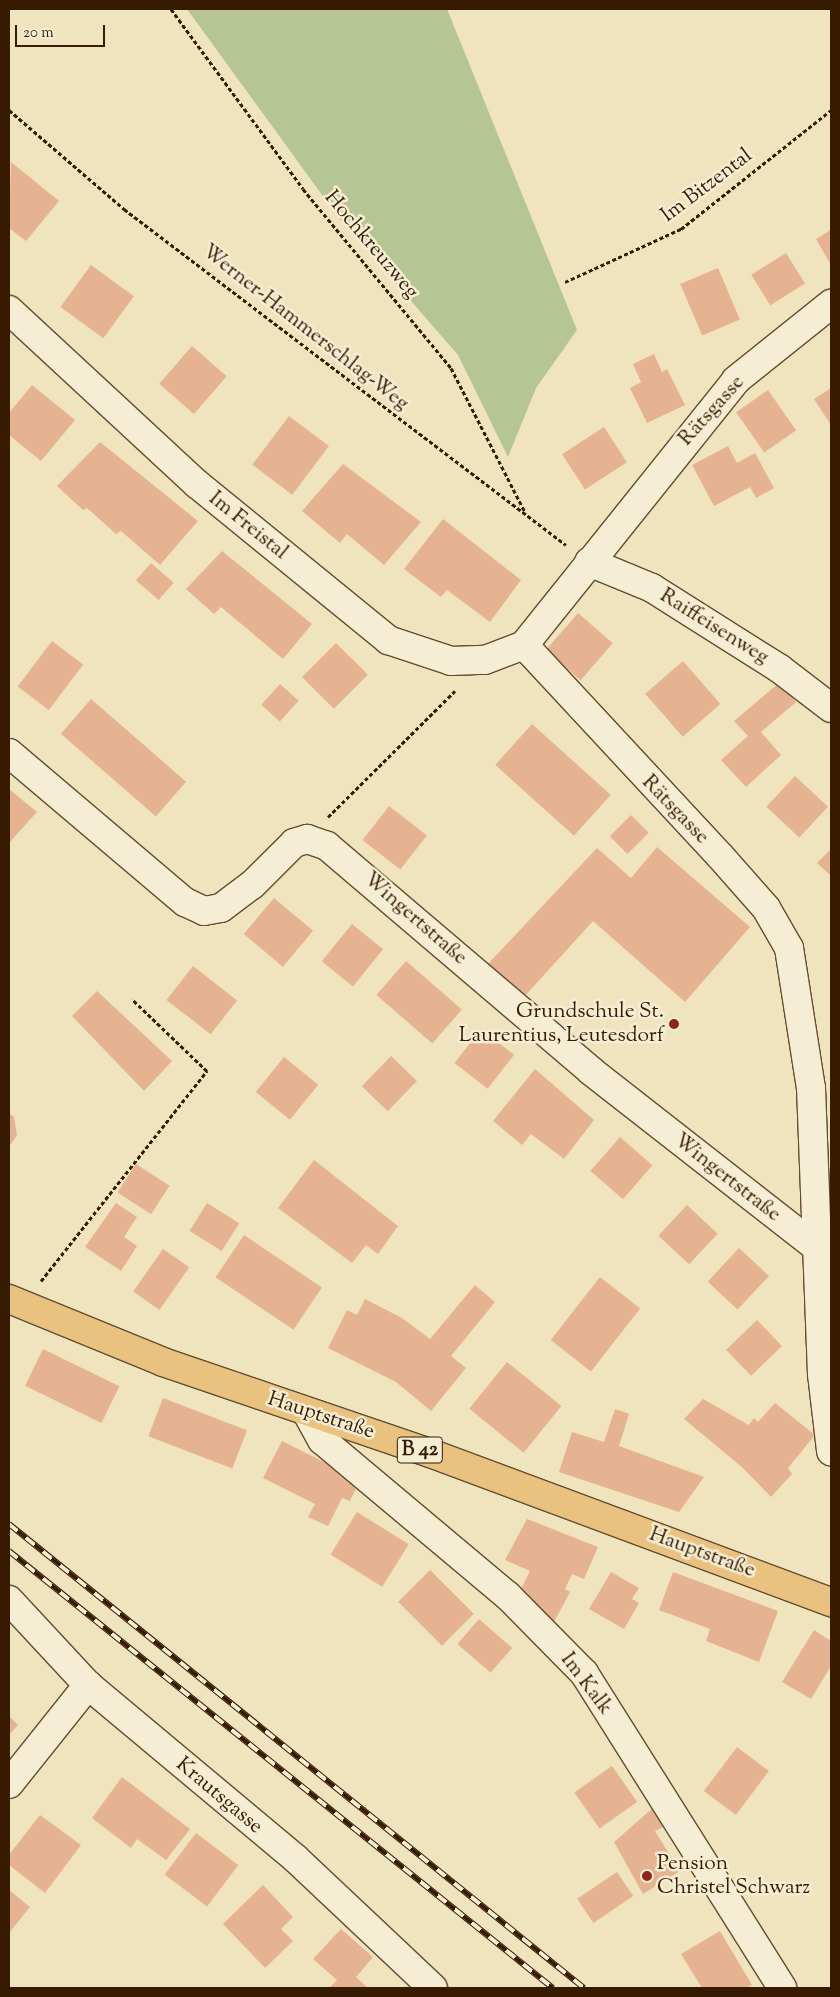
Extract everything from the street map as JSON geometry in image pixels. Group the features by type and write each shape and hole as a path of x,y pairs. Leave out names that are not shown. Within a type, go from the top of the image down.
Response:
{"main road":[{"name":"Hauptstraße","path":"15,1303 307,1413 430,1453 831,1602"}],"street":[{"name":"Rätsgasse","path":"831,304 736,380 524,645 766,908 789,948 811,1088 816,1247 831,1451"},
{"name":"Im Freistal","path":"9,310 197,484 388,640 451,661 486,660 524,645"},
{"name":"Raiffeisenweg","path":"589,562 652,588 780,669 831,708"},
{"path":"9,753 185,902 204,911 221,908 294,842 307,838"},
{"name":"Wingertstraße","path":"307,838 346,858 591,1071 816,1247"},
{"name":"Im Kalk","path":"307,1413 322,1440 508,1596 584,1673 782,1988"},
{"name":"Krautsgasse","path":"9,1600 88,1685 296,1859 432,1988"},
{"path":"9,1784 88,1685"}],"path":[{"name":"Hochkreuzweg","path":"171,9 303,188 451,368 526,514"},
{"name":"Werner-Hammerschlag-Weg","path":"9,110 124,208 589,562"},
{"name":"Im Bitzental","path":"564,282 681,229 831,110"},
{"path":"307,838 486,660"},
{"path":"15,1303 207,1071 132,999"}],"green space":[{"path":"187,9 447,9 577,330 536,388 508,457 458,355 338,217"}],"building":[{"path":"11,162 59,201 26,241 9,228"},
{"path":"831,230 831,265 816,239"},
{"path":"786,253 805,284 770,305 751,275"},
{"path":"91,265 134,296 103,338 60,307"},
{"path":"718,268 740,320 702,336 680,284"},
{"path":"192,346 227,376 194,414 159,384"},
{"path":"654,354 662,372 667,369 685,405 647,423 630,388 641,382 633,364"},
{"path":"32,385 75,420 41,461 9,435 9,413"},
{"path":"831,388 831,425 814,399"},
{"path":"768,390 796,430 764,453 736,412"},
{"path":"289,416 329,446 292,495 252,465"},
{"path":"604,427 627,462 585,489 562,454"},
{"path":"100,442 198,521 160,565 121,531 116,534 87,508 83,510 57,486"},
{"path":"728,446 737,463 755,453 774,488 756,498 750,487 714,506 692,465"},
{"path":"343,464 421,522 384,565 347,534 340,543 302,511"},
{"path":"443,519 521,580 490,622 447,590 441,597 404,569"},
{"path":"222,551 312,624 283,659 221,607 214,614 186,589"},
{"path":"151,563 174,583 159,600 136,580"},
{"path":"578,613 613,643 581,680 546,650"},
{"path":"52,641 83,664 49,710 18,687"},
{"path":"336,643 368,675 334,709 302,677"},
{"path":"683,661 720,704 683,737 645,694"},
{"path":"779,683 796,702 761,732 781,755 746,787 721,760 748,736 734,721"},
{"path":"280,684 299,701 280,722 261,705"},
{"path":"91,699 186,782 156,816 61,734"},
{"path":"532,724 611,795 574,836 495,765"},
{"path":"795,776 828,807 799,837 766,807"},
{"path":"9,789 37,812 9,843"},
{"path":"389,806 427,836 400,869 363,840"},
{"path":"631,815 649,833 627,854 610,836"},
{"path":"657,847 750,927 685,1002 593,921 524,997 488,964 597,848 631,878"},
{"path":"831,849 831,876 817,863"},
{"path":"274,898 313,931 283,967 244,934"},
{"path":"352,924 383,949 353,986 322,961"},
{"path":"406,961 462,1010 432,1044 376,995"},
{"path":"193,966 237,1000 211,1034 167,1000"},
{"path":"97,991 172,1061 144,1091 72,1016"},
{"path":"481,1029 514,1055 488,1089 455,1063"},
{"path":"391,1056 417,1081 388,1111 362,1086"},
{"path":"284,1057 318,1085 290,1120 256,1092"},
{"path":"535,1069 594,1120 564,1159 531,1134 522,1145 493,1121"},
{"path":"9,1113 14,1117 17,1135 9,1147"},
{"path":"620,1137 652,1165 623,1199 590,1171"},
{"path":"314,1160 398,1226 378,1254 366,1245 352,1263 278,1208"},
{"path":"136,1164 170,1186 151,1214 117,1193"},
{"path":"116,1203 137,1217 124,1237 137,1246 121,1271 85,1247"},
{"path":"207,1203 239,1223 222,1251 190,1231"},
{"path":"687,1205 718,1234 689,1264 658,1236"},
{"path":"244,1235 322,1288 293,1330 215,1277"},
{"path":"739,1248 769,1276 738,1310 708,1282"},
{"path":"163,1249 189,1267 159,1310 133,1292"},
{"path":"600,1277 640,1308 591,1371 551,1340"},
{"path":"475,1285 495,1302 451,1356 466,1368 431,1411 396,1382 328,1348 347,1310 357,1315 365,1299 402,1318 430,1339"},
{"path":"757,1320 782,1346 751,1376 726,1350"},
{"path":"43,1349 119,1386 101,1423 25,1386"},
{"path":"507,1362 561,1406 524,1453 469,1409"},
{"path":"163,1398 247,1430 232,1469 148,1436"},
{"path":"703,1399 749,1425 754,1418 758,1422 775,1403 815,1435 788,1468 792,1474 771,1497 743,1468 684,1419"},
{"path":"615,1409 629,1414 619,1446 704,1477 679,1512 559,1472 572,1432 604,1442"},
{"path":"282,1441 360,1480 350,1501 342,1498 328,1526 308,1517 315,1504 263,1478"},
{"path":"357,1512 409,1544 382,1587 331,1554"},
{"path":"527,1519 598,1547 584,1579 572,1574 565,1589 570,1592 554,1622 519,1593 530,1571 505,1560"},
{"path":"430,1570 474,1614 442,1646 398,1602"},
{"path":"611,1572 639,1588 632,1599 639,1603 624,1629 589,1609"},
{"path":"673,1572 778,1611 759,1662 706,1641 710,1629 659,1610"},
{"path":"479,1619 512,1648 491,1673 457,1644"},
{"path":"814,1630 831,1641 831,1666 811,1699 782,1682"},
{"path":"9,1716 18,1725 9,1735"},
{"path":"737,1747 769,1771 736,1815 704,1791"},
{"path":"612,1766 637,1802 600,1828 574,1792"},
{"path":"122,1777 190,1829 166,1860 137,1839 131,1848 92,1818"},
{"path":"654,1807 667,1825 655,1831 680,1871 643,1894 614,1842"},
{"path":"40,1815 81,1845 45,1893 9,1865 9,1855"},
{"path":"196,1833 238,1865 207,1906 165,1875"},
{"path":"617,1872 633,1896 593,1923 577,1899"},
{"path":"263,1885 293,1917 281,1929 293,1941 265,1968 223,1924"},
{"path":"9,1890 30,1907 9,1933"},
{"path":"341,1929 373,1957 356,1977 368,1988 329,1988 337,1980 313,1959"},
{"path":"720,1931 752,1985 746,1988 702,1988 681,1954"}],"railway":[{"path":"9,1524 584,1988"},
{"path":"9,1551 553,1988"}],"place":[{"name":"Grundschule St. Laurentius, Leutesdorf","path":"674,1024"},
{"name":"Pension Christel Schwarz","path":"647,1876"}]}
